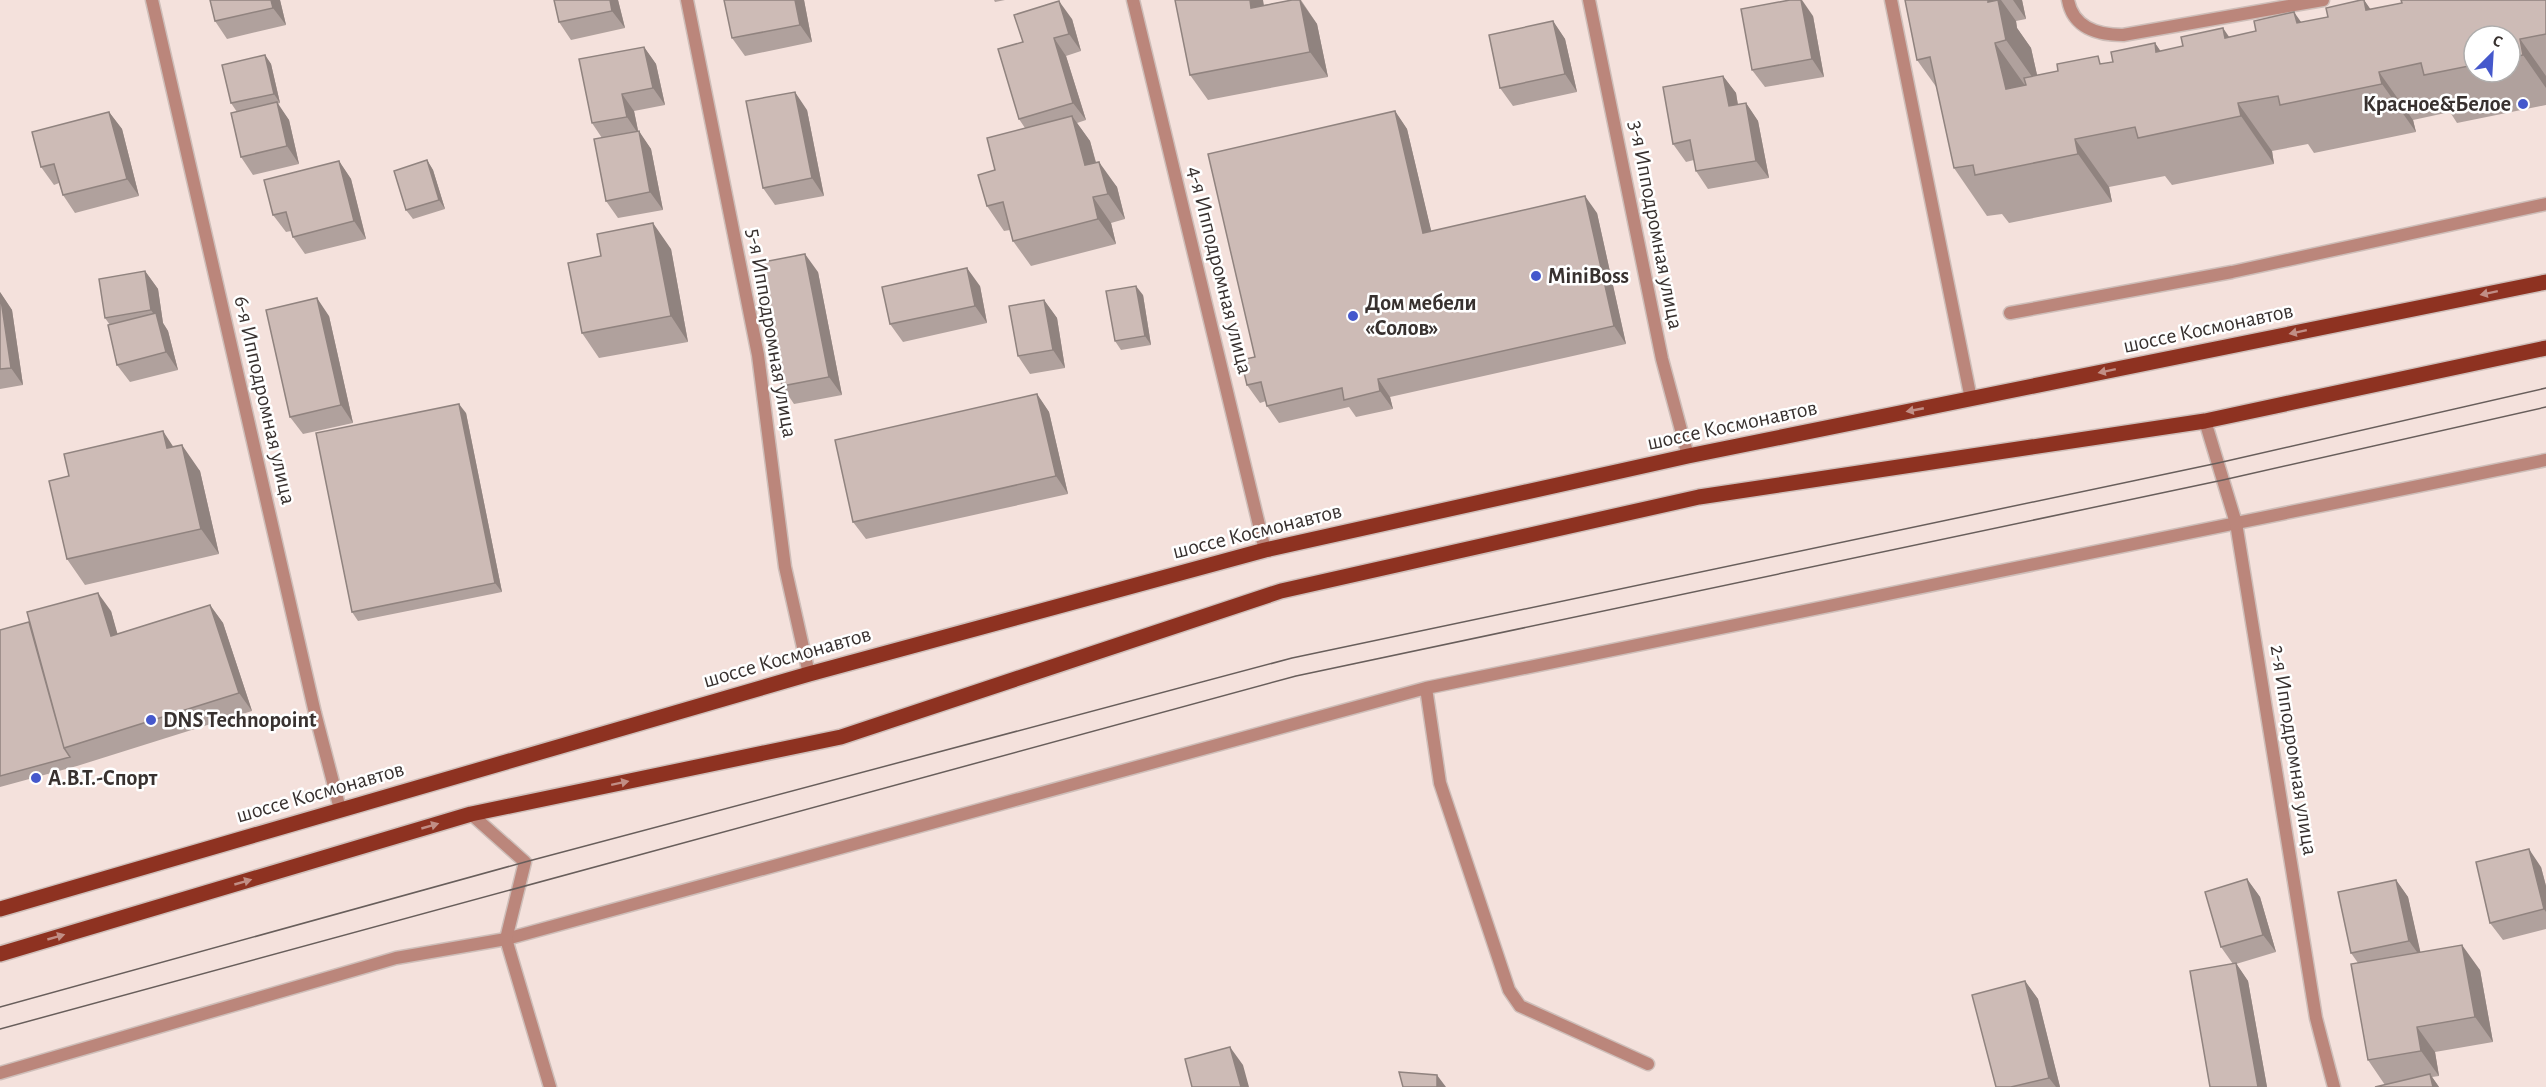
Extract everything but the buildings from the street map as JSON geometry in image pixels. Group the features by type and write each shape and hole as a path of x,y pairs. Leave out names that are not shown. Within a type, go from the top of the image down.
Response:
{"main road":[{"name":"шоссе Космонавтов","path":"0,909 809,674 1265,550 1688,456 2546,282"},
{"path":"0,954 471,814 841,738 1281,591 1699,497 2205,421 2546,348"}],"street":[{"name":"6-я Ипподромная улица","path":"152,0 315,713 340,809"},
{"name":"5-я Ипподромная улица","path":"687,0 758,355 785,567 809,674"},
{"name":"4-я Ипподромная улица","path":"1133,0 1265,550"},
{"name":"3-я Ипподромная улица","path":"1589,0 1662,359 1688,456"},
{"path":"1892,0 1971,399"},
{"path":"2068,0 2077,19 2090,30 2104,35 2123,35 2323,0"},
{"path":"2010,313 2232,272 2546,204"},
{"name":"2-я Ипподромная улица","path":"2205,421 2236,523 2316,1018 2334,1087"},
{"path":"0,1073 396,958 506,939 1426,688 2546,460"},
{"path":"1426,688 1440,783 1509,990 1520,1006 1648,1064"},
{"path":"471,814 525,862 506,939 550,1087"}],"tram line":[{"path":"0,1007 525,862 1292,658 2218,463 2546,388"},
{"path":"0,1029 1296,676 2223,480 2546,407"}],"place":[{"name":"Красное&Белое","path":"2523,104"},
{"name":"MiniBoss","path":"1536,276"},
{"name":"Дом мебели «Солов»","path":"1353,316"},
{"name":"DNS Technopoint","path":"151,720"},
{"name":"А.В.Т.-Спорт","path":"36,778"}]}
